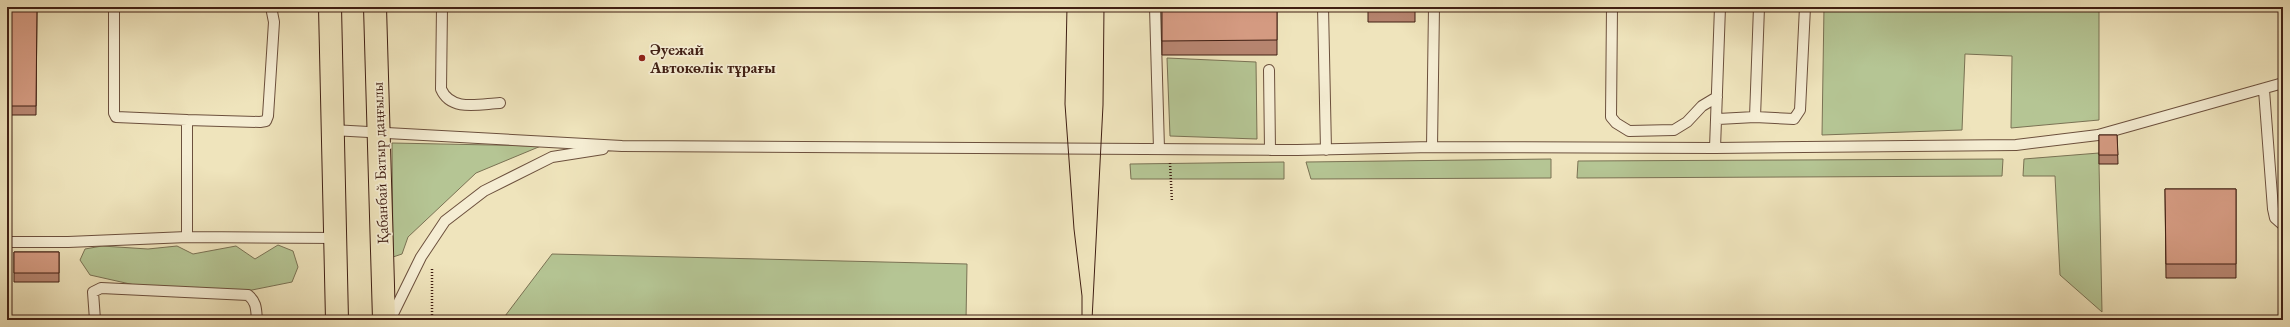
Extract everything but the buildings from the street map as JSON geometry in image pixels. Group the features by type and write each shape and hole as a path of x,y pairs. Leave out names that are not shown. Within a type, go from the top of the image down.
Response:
{"main road":[{"path":"330,7 332,130 337,238 337,320"},
{"name":"Қабанбай Батыр даңғылы","path":"376,9 384,320"}],"lane":[{"path":"114,7 114,113 116,117 260,122 266,121 268,116 274,22 272,7"},
{"path":"442,7 441,89 444,96 456,104 500,103"},
{"path":"1155,7 1159,149"},
{"path":"1324,7 1326,150"},
{"path":"1432,147 1434,7"},
{"path":"1612,7 1610,117 1616,124 1629,130 1674,130 1687,122 1702,106 1717,98"},
{"path":"1716,148 1720,7"},
{"path":"1755,117 1759,7"},
{"path":"1718,119 1755,117 1794,120 1798,115 1800,110 1805,7"},
{"path":"1269,70 1270,150"},
{"path":"332,130 622,146 1270,150 1432,147 1716,148 2016,146 2098,135 2264,90 2283,83"},
{"path":"2264,90 2273,209 2275,218 2283,224"},
{"path":"187,120 187,237"},
{"path":"390,320 420,257 446,221 484,191 552,157 622,146"},
{"path":"7,242 68,242 187,237 337,238"},
{"path":"95,320 93,292 101,288 248,296 253,299 256,306 257,320"}],"path":[{"path":"1170,149 1172,202"},
{"path":"431,242 432,320"}],"green space":[{"path":"1824,7 2099,7 2099,120 2011,128 2012,56 1965,54 1962,130 1822,135"},
{"path":"1167,58 1256,62 1257,139 1170,136"},
{"path":"392,143 541,146 476,173 408,237 402,254 393,257"},
{"path":"2099,153 2102,312 2060,275 2055,176 2023,176 2024,159"},
{"path":"1551,159 1551,178 1311,179 1306,162"},
{"path":"2003,159 2002,176 1577,178 1578,161"},
{"path":"1284,162 1284,179 1131,179 1130,164"},
{"path":"278,245 293,251 298,267 292,282 242,292 139,286 90,275 80,260 85,249 102,246 148,249 177,246 193,254 236,246 255,259"},
{"path":"552,254 967,264 966,320 502,320"}],"tram line":[{"path":"1067,7 1065,104 1074,229 1082,296 1082,320"},
{"path":"1092,320 1103,105 1104,7"}],"place":[{"name":"Әуежай Автокөлік тұрағы","path":"642,58"}]}
